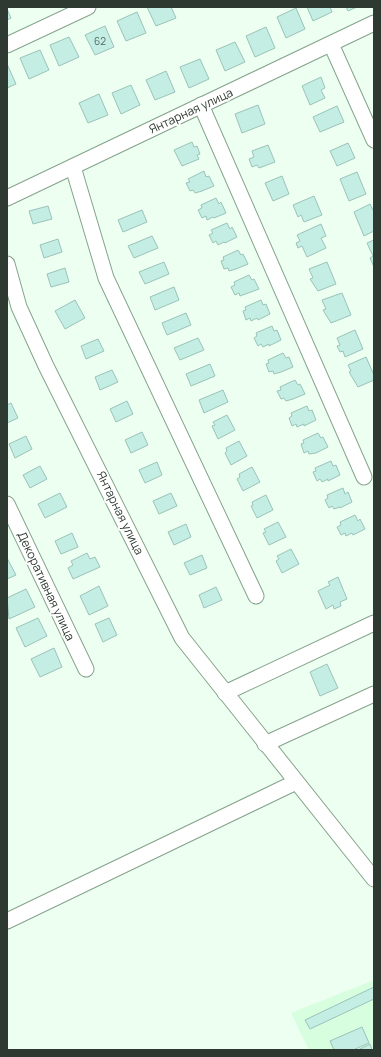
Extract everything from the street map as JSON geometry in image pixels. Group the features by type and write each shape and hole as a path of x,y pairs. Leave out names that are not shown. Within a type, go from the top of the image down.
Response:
{"street":[{"path":"7,45 88,7"},
{"name":"Янтарная улица","path":"7,198 374,23"},
{"path":"331,44 374,140"},
{"path":"201,105 364,477"},
{"path":"73,166 106,278 256,596"},
{"name":"Янтарная улица","path":"7,264 19,307 46,366 182,638 374,879"},
{"name":"Декоративная улица","path":"7,504 86,669"},
{"path":"225,693 374,623"},
{"path":"265,744 374,694"},
{"path":"7,921 296,782"}],"shaded area":[{"path":"374,980 374,1050 309,1050 291,1013"}],"building":[{"path":"147,7 171,7 176,18 156,26"},
{"path":"307,7 330,7 332,12 313,21"},
{"path":"346,7 357,7 348,11"},
{"path":"296,8 305,29 286,38 277,17"},
{"path":"7,9 11,18 7,20"},
{"path":"137,12 146,33 126,41 117,21"},
{"path":"105,26 114,47 95,55 85,35"},
{"path":"266,27 275,48 255,57 246,36"},
{"path":"69,37 79,57 59,66 50,45"},
{"path":"235,42 245,62 225,71 216,50"},
{"path":"40,50 49,70 29,79 20,58"},
{"path":"200,59 209,79 189,88 180,67"},
{"path":"7,64 16,84 7,88"},
{"path":"166,71 175,92 155,100 146,80"},
{"path":"321,77 325,88 321,90 325,98 310,105 302,86"},
{"path":"131,85 140,105 121,114 112,93"},
{"path":"99,94 108,115 88,123 79,103"},
{"path":"258,105 265,124 242,133 235,114"},
{"path":"337,106 344,122 320,132 313,117"},
{"path":"192,142 194,147 197,146 200,154 197,155 199,159 182,166 174,150"},
{"path":"348,143 355,158 337,166 330,151"},
{"path":"268,145 275,162 259,168 257,165 252,167 249,159 254,157 252,151"},
{"path":"204,171 206,177 209,176 214,186 195,193 193,190 190,191 186,183 190,182 188,179"},
{"path":"357,172 366,194 349,201 340,179"},
{"path":"282,176 289,194 273,201 265,183"},
{"path":"314,196 322,215 304,222 301,215 298,217 293,205"},
{"path":"216,198 219,204 221,202 226,213 207,220 206,216 202,218 198,210 202,208 201,205"},
{"path":"370,204 374,212 374,231 364,236 354,212"},
{"path":"48,206 52,219 33,224 29,211"},
{"path":"142,210 147,222 123,232 118,220"},
{"path":"227,223 230,229 232,227 237,237 218,245 216,241 213,243 209,235 213,233 211,230"},
{"path":"321,224 326,236 321,238 326,248 307,257 302,246 298,248 296,243 300,241 297,235"},
{"path":"152,236 158,248 134,258 128,246"},
{"path":"58,239 62,252 44,258 40,245"},
{"path":"374,240 374,267 370,258 373,256 367,243"},
{"path":"238,250 241,255 243,254 248,264 229,271 228,268 224,269 221,261 224,260 223,257"},
{"path":"164,262 169,274 145,284 139,272"},
{"path":"327,262 336,284 318,291 310,279 313,278 309,269"},
{"path":"65,268 69,282 51,287 47,274"},
{"path":"249,275 252,280 254,279 259,289 240,296 239,293 235,295 231,287 235,285 234,282"},
{"path":"174,287 179,300 155,310 150,297"},
{"path":"342,293 351,315 331,323 323,310 326,309 322,300"},
{"path":"75,300 85,318 65,329 55,311"},
{"path":"261,300 263,305 266,304 270,314 258,320 257,318 251,321 250,318 246,320 243,311 246,310 245,307"},
{"path":"186,313 191,325 167,335 162,323"},
{"path":"272,326 274,331 277,330 281,340 269,346 269,344 263,347 261,344 258,346 254,338 257,336 256,333"},
{"path":"355,330 363,349 345,357 343,351 340,352 337,346 340,345 337,338"},
{"path":"198,338 204,350 180,360 174,348"},
{"path":"98,339 104,351 86,359 81,346"},
{"path":"283,353 286,358 289,357 293,367 274,374 273,371 269,372 266,364 269,363 268,360"},
{"path":"366,357 374,375 374,380 358,387 349,372 351,371 348,365"},
{"path":"210,364 215,376 191,386 186,374"},
{"path":"112,370 118,382 100,390 95,377"},
{"path":"295,380 298,385 300,384 305,394 286,401 284,398 281,399 277,391 281,390 280,387"},
{"path":"223,390 228,402 204,413 199,400"},
{"path":"127,401 133,414 116,422 110,409"},
{"path":"11,403 18,418 7,423 7,405"},
{"path":"307,406 309,411 312,410 316,420 304,426 304,424 297,427 296,424 292,426 289,418 292,416 291,413"},
{"path":"227,415 235,430 218,439 212,426 215,425 213,422"},
{"path":"142,432 148,445 131,453 125,440"},
{"path":"318,433 321,438 323,437 328,447 316,453 309,454 308,451 304,453 301,444 304,443 303,440"},
{"path":"26,436 32,449 15,458 9,444"},
{"path":"239,441 247,456 231,465 225,453 227,451 226,448"},
{"path":"331,461 333,466 336,465 340,475 328,481 328,479 322,482 320,479 317,481 313,472 316,471 315,468"},
{"path":"157,462 162,475 145,483 139,470"},
{"path":"40,466 47,479 30,488 23,475"},
{"path":"252,467 260,482 243,491 237,479 240,477 239,474"},
{"path":"343,488 345,494 348,492 352,502 340,508 334,509 332,506 329,508 325,500 328,498 327,495"},
{"path":"60,493 67,507 45,518 38,504"},
{"path":"171,493 177,506 159,514 153,501"},
{"path":"266,495 273,510 257,518 251,506 253,505 252,502"},
{"path":"355,515 358,521 360,519 365,529 353,535 352,533 346,536 345,533 341,535 337,527 341,525 340,522"},
{"path":"278,522 286,537 269,545 263,533 266,532 264,529"},
{"path":"186,524 191,537 174,545 168,532"},
{"path":"72,533 78,547 61,554 55,541"},
{"path":"291,549 299,564 282,573 276,561 279,559 277,556"},
{"path":"87,553 90,559 95,557 100,567 73,579 68,568 73,565 71,561"},
{"path":"202,555 207,568 190,575 184,563"},
{"path":"7,558 16,575 7,579"},
{"path":"338,577 347,599 340,602 341,606 334,609 333,605 326,609 318,591 330,585 328,582"},
{"path":"99,586 108,606 89,615 80,596"},
{"path":"216,587 222,600 204,608 199,595"},
{"path":"26,589 35,607 9,619 7,598"},
{"path":"38,618 47,636 25,647 16,628"},
{"path":"109,618 117,635 103,642 95,624"},
{"path":"54,648 62,667 40,677 31,659"},
{"path":"327,664 338,688 320,696 310,672"},
{"path":"374,987 374,999 310,1029 305,1020"},
{"path":"362,1027 369,1043 353,1050 334,1050 330,1041"},
{"path":"370,1044 372,1050 358,1050"}]}
